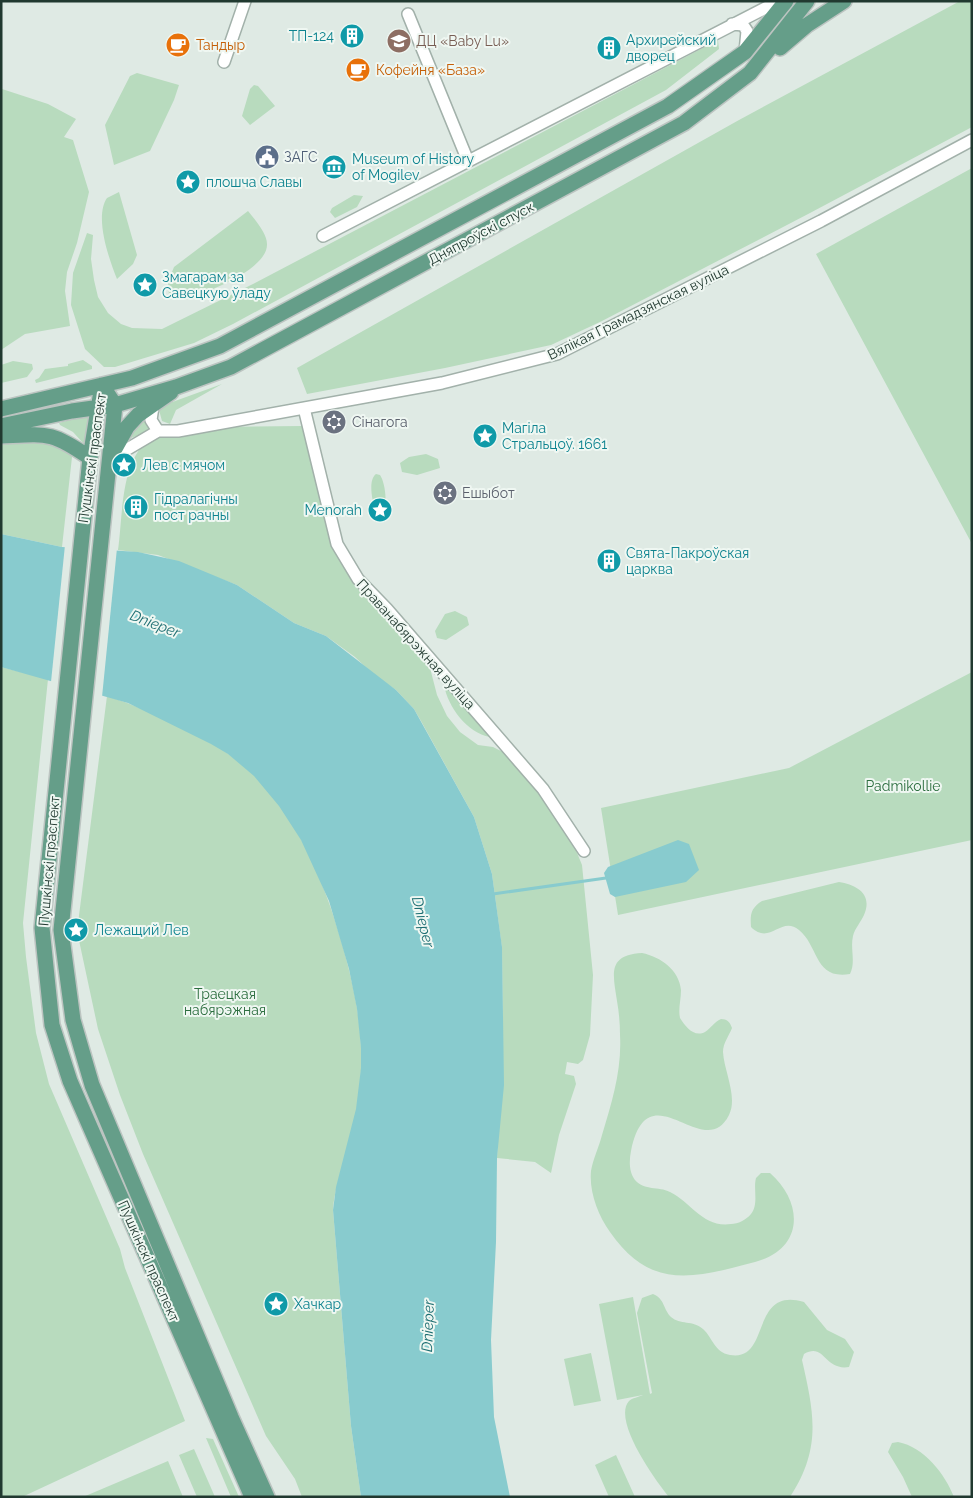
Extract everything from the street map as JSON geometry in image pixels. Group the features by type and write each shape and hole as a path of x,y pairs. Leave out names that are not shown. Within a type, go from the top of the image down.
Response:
{"main road":[{"name":"Дняпроўскі спуск","path":"1,410 102,386 169,366 220,346 668,106 745,52 786,1"},
{"name":"Дняпроўскі спуск","path":"1,426 72,411 115,405 176,388 231,367 684,123 750,73 807,1"},
{"path":"750,73 807,26 844,1"},
{"name":"Пушкінскі праспект","path":"102,386 115,405 61,930 74,1020 92,1085 231,1417 267,1497"},
{"name":"Пушкінскі праспект","path":"102,386 90,458 42,928 52,1025 70,1081 252,1497"},
{"name":"Пушкінскі праспект","path":"109,460 127,427 138,415 153,407 176,388"},
{"path":"1,436 42,434 54,436 90,458"}],"street":[{"path":"224,62 245,1"},
{"path":"323,236 779,1"},
{"path":"408,14 468,161"},
{"path":"732,24 743,25 747,31 745,52"},
{"name":"Вялікая Грамадзянская вуліца","path":"109,460 158,431 178,430 442,383 557,354 821,221 972,140"},
{"path":"153,407 151,420 158,431"},
{"name":"Праванабярэжная вуліца","path":"304,408 337,544 345,561 358,579 543,789 584,851"}],"green space":[{"path":"960,1 972,1 972,127 602,321 551,345 445,368 307,394 297,368 739,120"},
{"path":"718,40 719,49 666,90 233,324 194,343 115,367 104,367 85,349 71,305 73,273 87,233 93,235 91,259 98,297 108,313 121,324 132,328 162,329 253,284"},
{"path":"137,73 179,85 150,151 114,165 105,125 130,76"},
{"path":"254,85 258,86 275,106 250,125 242,116 250,89"},
{"path":"2,89 48,104 76,119 64,137 73,140 89,192 77,243 67,272 65,291 70,326 25,334 1,350"},
{"path":"972,168 972,544 816,254"},
{"path":"119,192 137,255 133,264 117,279 104,238 102,216 103,206 107,198"},
{"path":"354,195 363,196 357,207 335,218 330,212 332,208"},
{"path":"248,211 265,235 267,244 265,253 259,261 239,276 205,292 189,296 169,296 168,282 174,267"},
{"path":"83,360 92,366 92,369 36,383 35,380 39,378 45,369 68,366 68,364"},
{"path":"13,361 32,364 33,369 27,377 1,383 1,365"},
{"path":"222,384 176,410 170,424 162,421 159,410 164,405"},
{"path":"88,415 91,418 86,441 83,443 73,432 59,423"},
{"path":"142,421 146,422 150,431 128,439"},
{"path":"302,426 332,540 341,563 355,582 429,664 437,695 447,716 460,732 478,745 493,747 505,753 537,790 573,843 582,865 593,975 590,1035 583,1060 578,1064 567,1062 565,1074 574,1076 576,1084 559,1135 551,1173 535,1162 497,1158 503,1042 502,948 492,874 474,817 414,709 396,690 374,675 355,657 326,636 294,623 237,585 158,555 118,550 128,473 142,447 152,438 214,427"},
{"path":"34,436 70,451 72,457 62,547 1,534 1,444"},
{"path":"426,454 438,459 440,468 417,475 402,472 400,463 409,457"},
{"path":"376,474 382,478 386,498 383,510 375,509 373,501 371,485"},
{"path":"455,611 467,617 469,625 446,640 437,638 435,631 445,614"},
{"path":"1,667 48,679 23,923 36,1033 49,1084 120,1249 125,1268 185,1421 22,1497 1,1497"},
{"name":"Padmikollie","path":"972,672 972,840 618,915 601,808 789,768"},
{"path":"446,683 490,737 482,735 466,725 460,718 446,693 444,685"},
{"name":"Траецкая набярэжная","path":"107,696 144,710 198,736 227,753 249,770 285,812 299,836 312,861 333,914 353,988 359,1020 361,1053 358,1104 336,1190 333,1210 351,1426 361,1497 302,1497 295,1479 266,1436 143,1154 120,1095 98,1029 77,931"},
{"path":"839,882 857,888 865,896 866,901 864,915 853,936 853,965 850,974 830,972 823,967 805,937 793,926 781,927 764,933 758,932 751,927 752,912 762,901"},
{"path":"642,953 662,961 677,976 681,990 680,1018 690,1030 697,1033 705,1032 721,1019 727,1020 730,1024 732,1028 723,1052 732,1100 729,1115 718,1127 706,1130 663,1116 650,1117 639,1127 631,1151 632,1174 635,1180 643,1186 670,1192 705,1219 721,1224 731,1224 744,1220 749,1216 755,1206 756,1178 761,1173 770,1173 789,1198 794,1224 790,1236 783,1247 771,1256 733,1268 693,1275 675,1275 658,1272 641,1264 626,1251 610,1232 598,1211 591,1187 591,1171 613,1098 620,1048 620,1027 614,982 615,968 623,958"},
{"path":"653,1294 662,1301 671,1317 678,1321 699,1326 720,1351 730,1355 743,1354 752,1347 767,1314 775,1305 787,1300 804,1302 827,1330 845,1339 854,1352 849,1367 834,1365 816,1352 811,1351 804,1354 802,1360 812,1414 811,1446 800,1479 790,1497 669,1497 654,1478 637,1450 626,1422 625,1410 629,1401 643,1395 617,1400 599,1304 633,1297 650,1394 652,1393 637,1313 642,1298"},
{"path":"591,1353 601,1401 574,1406 564,1359"},
{"path":"206,1438 213,1439 239,1497 231,1497"},
{"path":"898,1442 916,1449 925,1456 945,1479 954,1497 912,1497 888,1452 892,1443"},
{"path":"194,1449 215,1497 197,1497 179,1455"},
{"path":"616,1455 635,1497 609,1497 595,1465"},
{"path":"168,1461 183,1497 83,1497"}],"water":[{"name":"Dnieper","path":"1,534 62,547 138,552 179,561 237,585 294,623 326,636 396,690 414,709 474,817 492,874 502,947 504,1085 497,1158 496,1242 491,1340 494,1417 510,1497 361,1497 351,1426 333,1210 336,1187 356,1109 361,1068 361,1048 357,1009 349,969 329,901 301,840 279,806 254,776 228,754 128,703 1,667"},
{"path":"678,840 689,844 699,870 686,882 615,897 610,894 604,873 608,867"}],"pier":[{"path":"65,545 117,548 102,697 51,682"}],"waterway":[{"path":"493,894 606,878"}],"place":[{"name":"ТП-124","path":"352,36"},
{"name":"ДЦ «Baby Lu»","path":"399,41"},
{"name":"Тандыр","path":"178,45"},
{"name":"Архирейский дворец","path":"609,48"},
{"name":"Кофейня «База»","path":"358,70"},
{"name":"ЗАГС","path":"267,157"},
{"name":"Museum of History of Mogilev","path":"334,167"},
{"name":"плошча Славы","path":"188,182"},
{"name":"Змагарам за Савецкую ўладу","path":"145,285"},
{"name":"Сінагога","path":"334,422"},
{"name":"Магіла Стральцоў. 1661","path":"485,436"},
{"name":"Лев с мячом","path":"124,465"},
{"name":"Ешыбот","path":"445,493"},
{"name":"Гідралагічны пост рачны","path":"136,507"},
{"name":"Menorah","path":"380,510"},
{"name":"Свята-Пакроўская царква","path":"609,561"},
{"name":"Лежащий Лев","path":"76,930"},
{"name":"Хачкар","path":"276,1304"}]}
